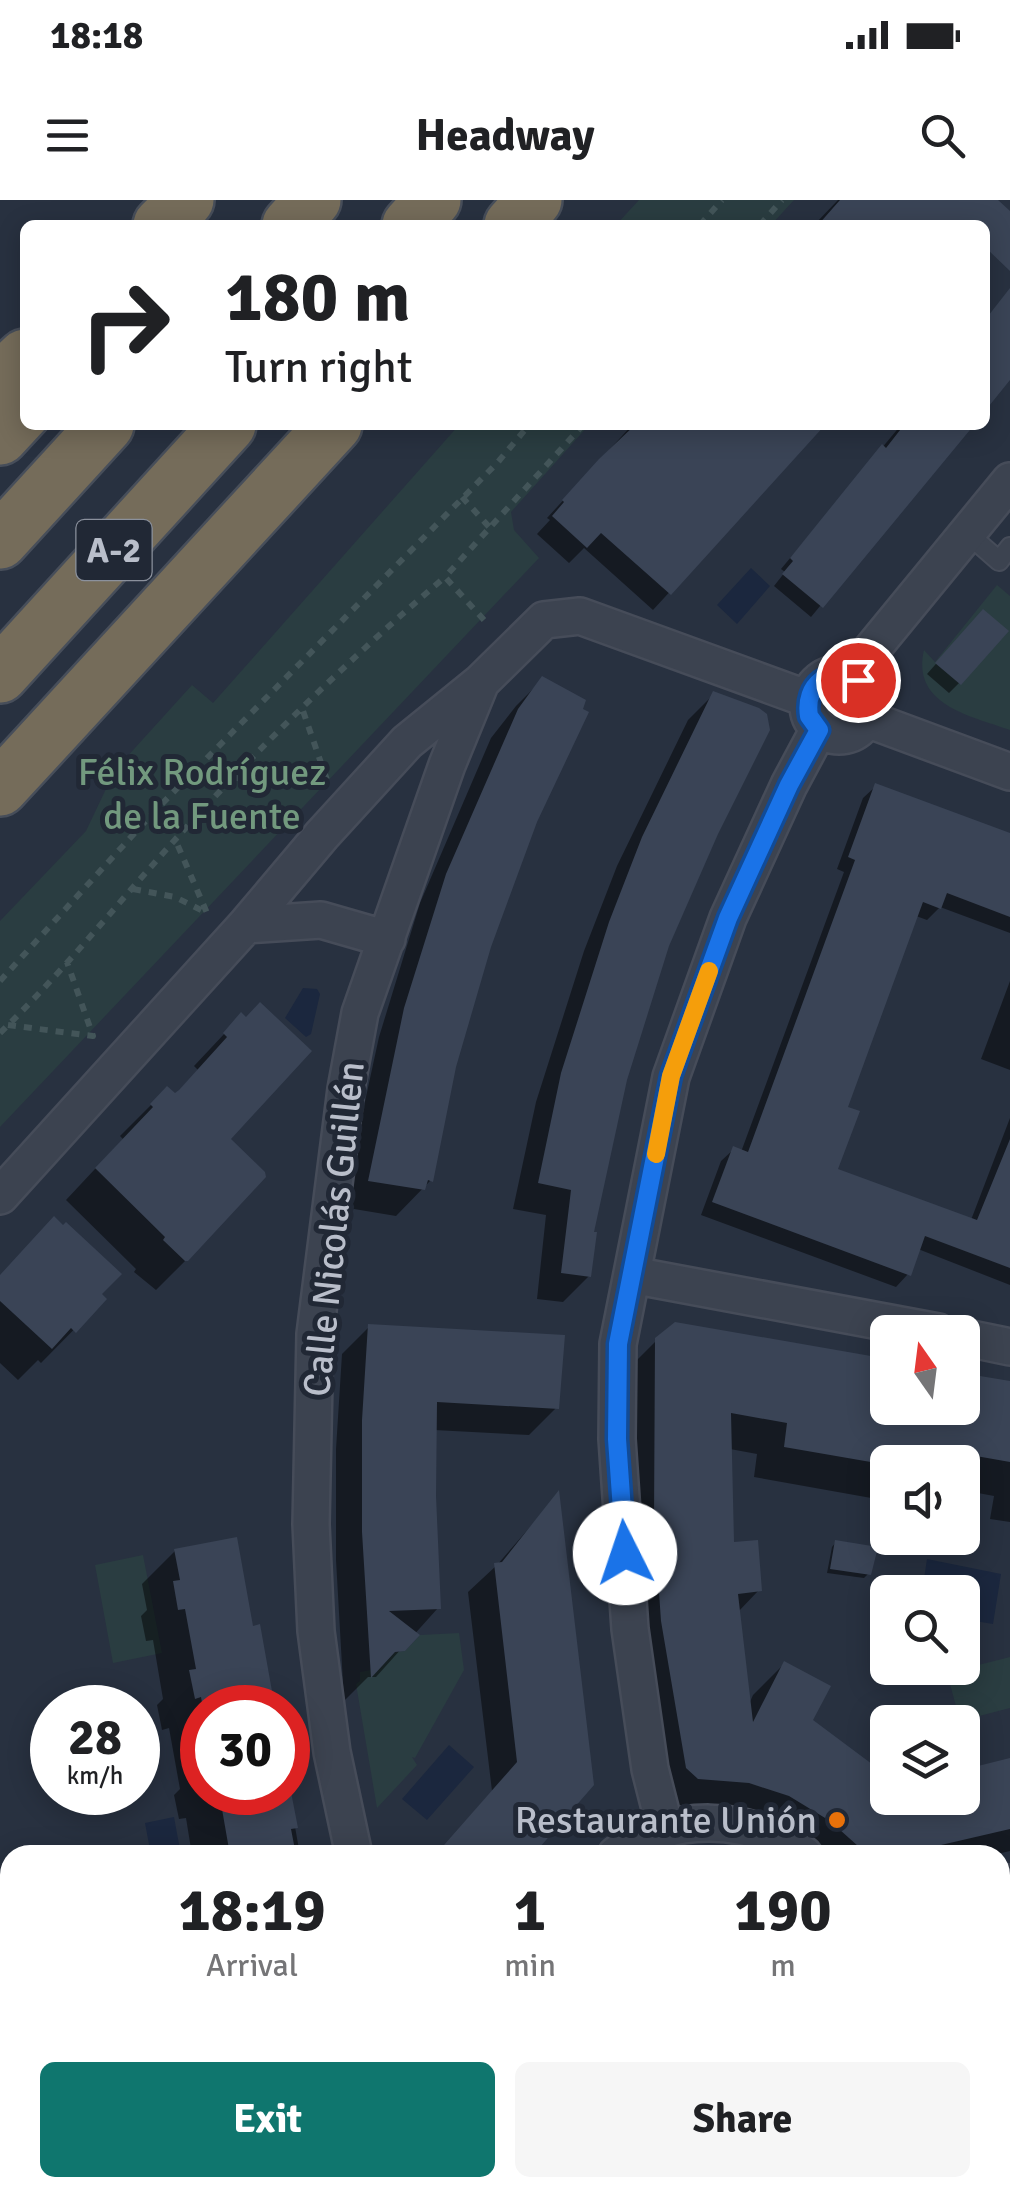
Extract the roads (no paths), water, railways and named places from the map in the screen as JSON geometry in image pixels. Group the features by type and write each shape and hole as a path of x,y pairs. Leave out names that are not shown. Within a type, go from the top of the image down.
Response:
{"highway":[{"path":"166,220 186,200"},
{"path":"201,220 219,200"},
{"path":"295,220 313,200"},
{"path":"415,220 433,200"},
{"path":"516,220 534,200"},
{"path":"0,380 20,362"},
{"path":"0,437 20,415"},
{"name":"A-2","path":"0,540 101,430"},
{"name":"A-2","path":"0,675 223,430"},
{"path":"0,788 329,430"},
{"path":"0,817 64,719"}],"street":[{"path":"850,676 1010,481"},
{"path":"0,1196 407,742 480,682 544,620 580,616 813,714 826,734 854,733 867,719 868,694 850,676 823,678 816,684 813,714 789,785 728,918 671,1076 618,1344 617,1439 630,1629 650,1769 665,1828"},
{"name":"Calle Nicolás Guillén","path":"352,1845 332,1752 316,1631 311,1524 315,1334 346,1088 360,1013 480,682"},
{"path":"867,719 1010,772"},
{"path":"246,925 321,920 386,939"},
{"path":"632,1275 870,1319"},
{"path":"980,1341 1010,1347"},
{"path":"629,1845 665,1828 705,1822 745,1826 790,1845"}],"lane":[{"path":"967,534 999,560 1010,547"}],"water":[{"path":"751,568 770,586 737,624 717,605"},
{"path":"303,988 317,989 320,994 311,1034 306,1037 285,1018"},
{"path":"927,1559 1001,1574 993,1624 980,1622 980,1575 925,1575"},
{"path":"449,1745 474,1767 427,1820 402,1799"},
{"path":"174,1817 179,1845 149,1845 145,1823"}],"place":[{"name":"Restaurante Unión","path":"837,1820"}],"park label":[{"name":"Félix Rodríguez de la Fuente","path":"202,794"}]}
